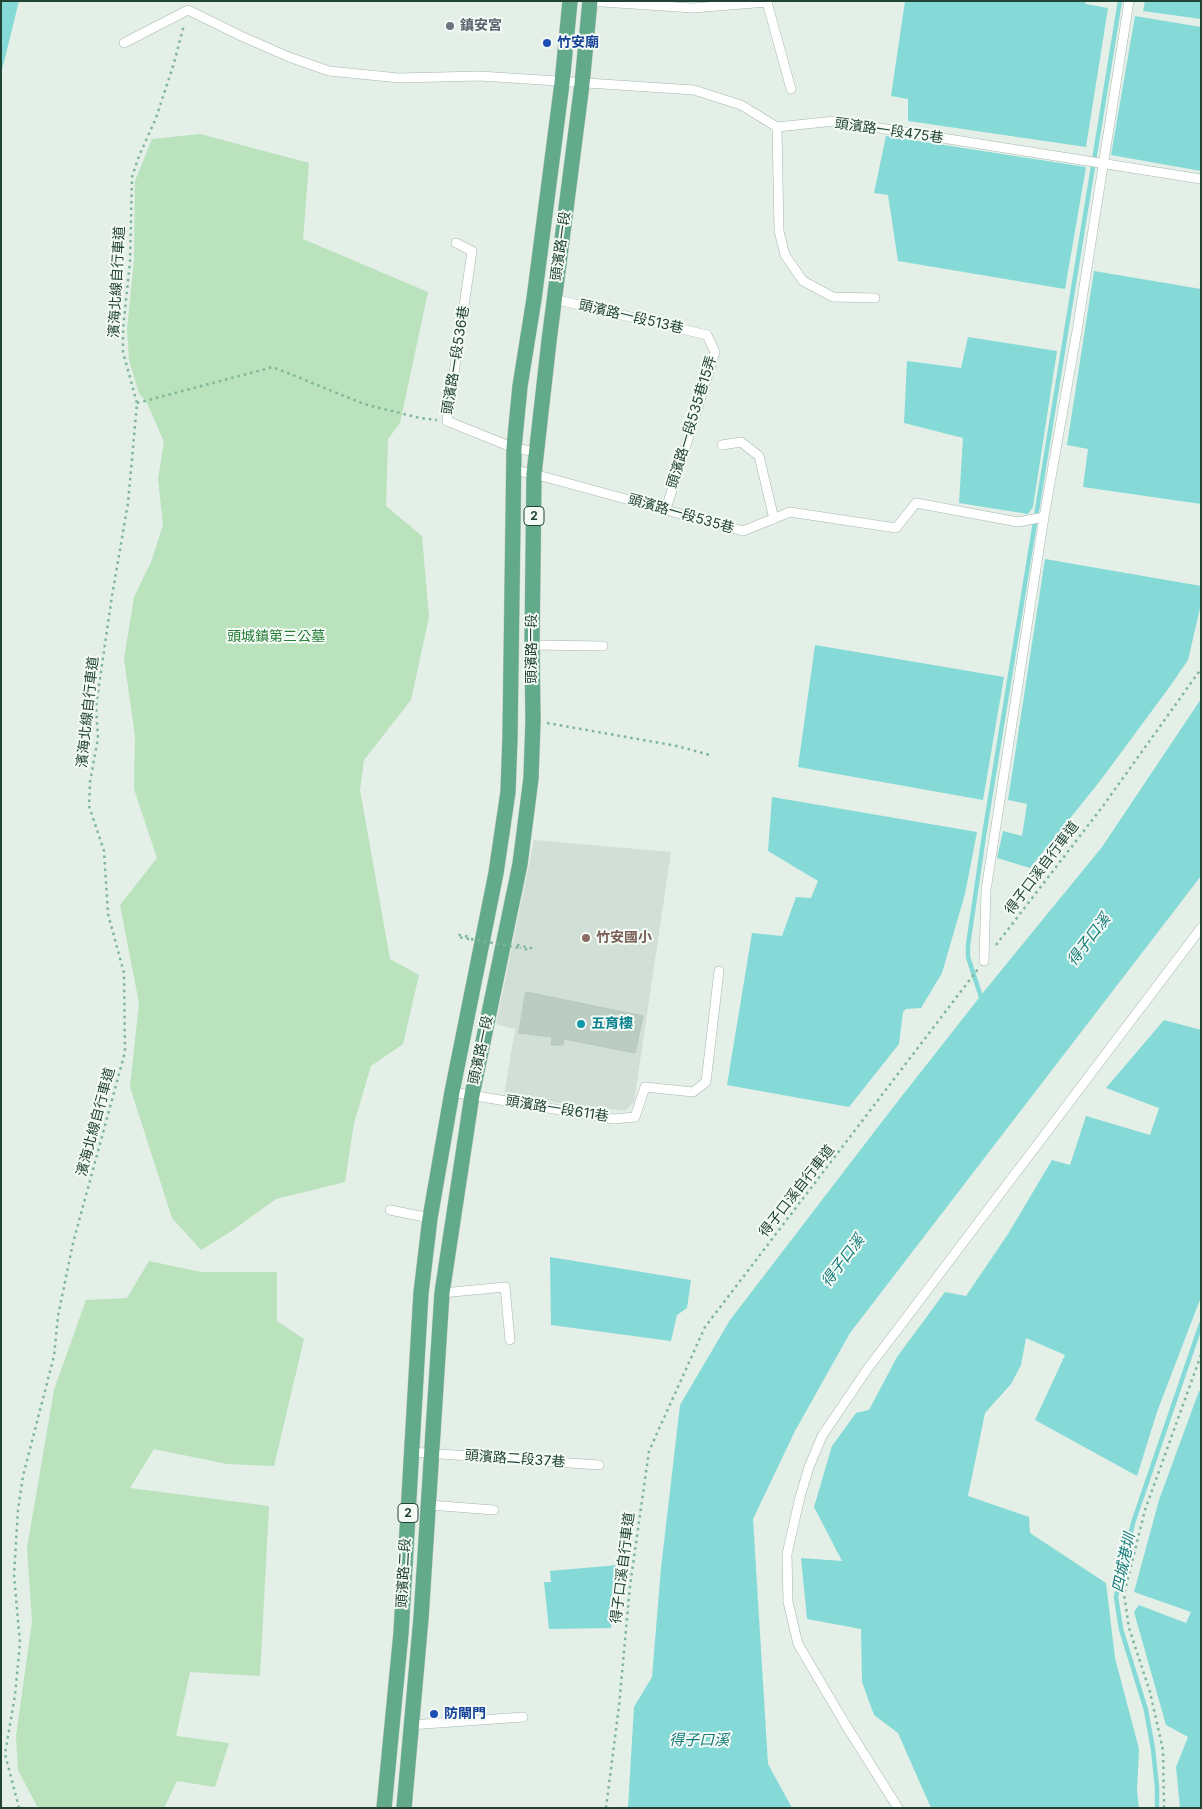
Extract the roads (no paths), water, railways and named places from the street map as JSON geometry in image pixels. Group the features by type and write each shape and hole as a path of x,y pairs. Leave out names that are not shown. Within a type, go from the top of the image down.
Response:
{"main road":[{"name":"頭濱路一段","path":"430,1218 452,1092 496,873 508,792 514,448 520,386 534,299 562,82 570,1"},
{"name":"頭濱路一段","path":"442,1293 472,1095 520,864 531,778 534,474 554,299 582,84 589,1"},
{"path":"476,978 496,982"},
{"path":"465,1026 486,1029"},
{"name":"頭濱路二段","path":"384,1808 401,1633 421,1293 430,1218"},
{"name":"頭濱路二段","path":"404,1808 410,1724 421,1618 442,1293"}],"lane":[{"path":"589,1 693,8 768,2 791,89"},
{"path":"984,961 986,890 1044,517 1104,162 1129,1"},
{"path":"124,44 188,10 249,40 329,71 399,78 480,76 694,90 741,105 777,127 779,231 785,255 803,281 833,297 875,298"},
{"name":"頭濱路一段475巷","path":"777,127 835,121 883,130 1201,178"},
{"name":"頭濱路一段536巷","path":"456,243 472,251 447,421 514,448 537,452"},
{"name":"頭濱路一段513巷","path":"554,299 707,335"},
{"name":"頭濱路一段535巷15弄","path":"666,509 715,352 707,335"},
{"path":"722,445 741,442 759,456 774,519"},
{"name":"頭濱路一段535巷","path":"513,470 666,509 743,532 790,512 896,528 916,503 1018,522 1044,517"},
{"path":"532,645 603,646"},
{"path":"898,1808 798,1644 788,1602 788,1554 800,1497 809,1467 822,1436 866,1371 1201,928"},
{"name":"頭濱路一段611巷","path":"452,1092 614,1119 635,1117 644,1087 693,1092 706,1082 719,971"},
{"path":"390,1210 430,1218"},
{"path":"442,1293 504,1287 510,1340"},
{"name":"頭濱路二段37巷","path":"411,1452 599,1465"},
{"path":"428,1505 494,1510"},
{"path":"410,1724 523,1717"}],"water":[{"path":"1,1 19,1 1,74"},
{"path":"905,1 1085,1 1086,4 1108,8 1086,147 908,121 908,99 891,96"},
{"path":"1145,1 1201,1 1201,19 1143,11"},
{"path":"1135,16 1201,27 1201,171 1111,155"},
{"path":"886,136 1086,167 1065,289 898,261 888,195 874,193"},
{"path":"1094,271 1201,289 1201,504 1083,487 1088,449 1067,445"},
{"path":"968,337 1057,351 1033,507 1028,514 959,503 963,438 904,423 907,361 961,368"},
{"path":"1045,559 1201,586 1201,604 1188,660 1100,781 1030,868 997,858 1003,831 1022,836 1027,804 1008,800"},
{"path":"815,645 1004,677 983,800 798,767"},
{"name":"得子口溪","path":"1201,699 1201,876 850,1333 795,1431 753,1519 768,1764 792,1808 628,1808 634,1707 652,1677 661,1568 680,1405 730,1320 986,989 1102,847"},
{"path":"772,797 977,832 965,894 942,973 921,1008 906,1009 903,1012 899,1044 849,1107 727,1085 752,933 782,936 796,897 811,898 818,881 768,851"},
{"path":"1164,1020 1201,1030 1201,1297 1157,1412 1137,1476 1035,1420 1065,1355 1026,1338 1021,1365 1011,1384 985,1413 968,1496 1029,1517 1030,1533 1106,1583 1115,1658 1139,1749 1137,1791 1139,1808 931,1808 898,1733 874,1715 862,1682 861,1629 807,1619 801,1558 842,1561 814,1507 832,1446 856,1413 869,1410 897,1357 945,1292 966,1296 1008,1234 1052,1160 1070,1165 1086,1116 1150,1135 1159,1108 1106,1088"},
{"path":"550,1257 691,1280 687,1308 677,1315 671,1341 551,1325"},
{"path":"1199,1391 1201,1391 1201,1808 1180,1808 1176,1767 1188,1737 1166,1725 1134,1612 1139,1605 1186,1623 1191,1612 1134,1592 1159,1500"},
{"path":"618,1565 611,1628 549,1629 544,1582 551,1582 550,1571"}],"waterway":[{"path":"982,1000 968,957 968,945 985,829 1120,1"},
{"name":"四城港圳","path":"1157,1808 1153,1749 1146,1710 1121,1629 1116,1597 1133,1523 1201,1324"}],"place":[{"name":"鎮安宮","path":"450,26"},
{"name":"竹安廟","path":"547,43"},
{"name":"竹安國小","path":"586,938"},
{"name":"五育樓","path":"581,1024"},
{"name":"防閘門","path":"434,1714"}],"park label":[{"name":"頭城鎮第三公墓","path":"276,637"}]}
